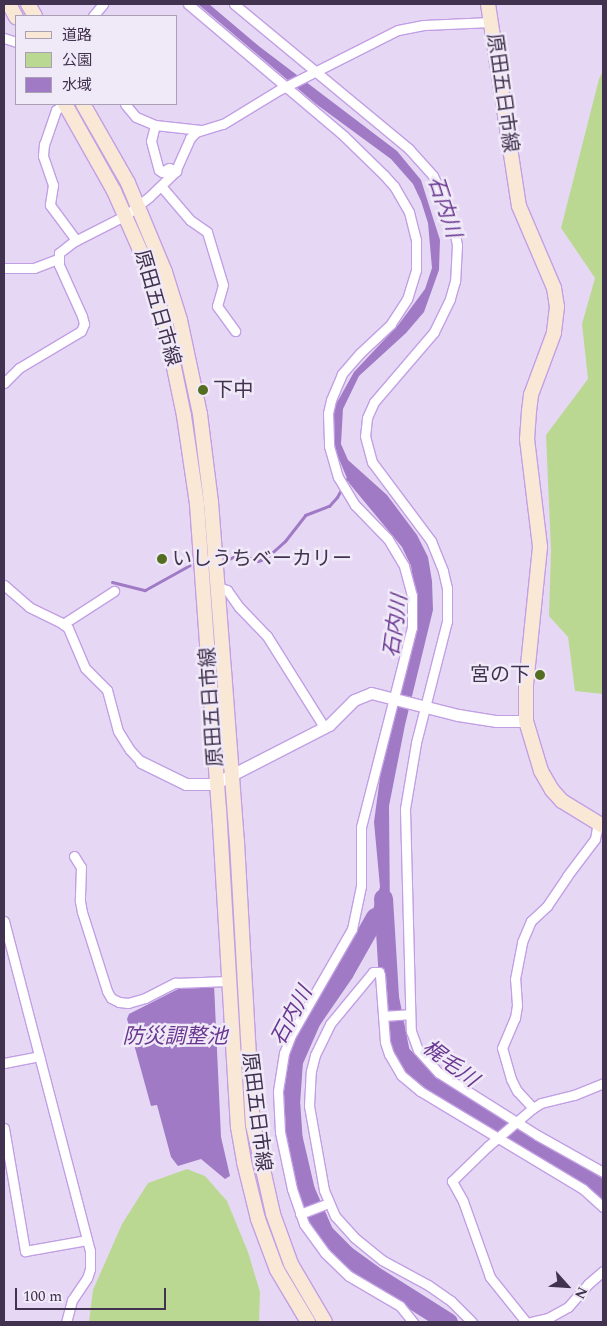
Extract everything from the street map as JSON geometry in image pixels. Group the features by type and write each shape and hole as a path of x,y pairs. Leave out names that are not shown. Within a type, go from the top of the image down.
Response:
{"main road":[{"path":"9,4 15,15"},
{"path":"28,4 34,15"},
{"name":"原田五日市線","path":"488,4 519,206 554,288 557,307 554,333 532,395 529,411 527,439 540,547 526,684 526,721 541,771 552,790 562,802 601,824"},
{"name":"原田五日市線","path":"59,105 114,190 152,277 165,324 190,453 197,504 218,783 228,981 238,1127 250,1192 277,1270 308,1322"},
{"name":"原田五日市線","path":"84,105 138,206 165,272 180,320 200,414 211,502 232,776 250,1100 256,1142 273,1214 291,1264 325,1322"}],"street":[{"path":"94,15 103,4"},
{"path":"188,4 288,85 349,140 394,186 409,212 416,240 416,270 407,299 391,324 360,353 342,374 331,400 327,427 333,462 346,491 355,505 388,540 400,559 409,581 412,596 412,627 361,827 361,886 351,932 291,1035 280,1073 278,1092 280,1132 292,1189 300,1213 314,1239 338,1266 360,1284 400,1306 412,1322"},
{"path":"234,4 422,162 442,192 454,226 457,245 456,272 450,299 443,316 423,346 374,402 365,427 366,445 372,462 431,541 443,571 447,588 447,621 409,776 406,809 408,1014 413,1041 421,1055 431,1066 517,1123 603,1172"},
{"path":"4,268 34,268 58,259 63,249 76,240 126,215 162,186 176,171 190,138 201,130 223,124 288,85 398,30 424,25 492,22"},
{"path":"59,105 43,150 53,184 50,200 53,210 65,222 76,240"},
{"path":"126,105 136,117 155,125 201,130"},
{"path":"155,125 151,141 159,170 162,172 169,168 176,171"},
{"path":"162,186 190,220 207,232 223,285 217,306 235,331"},
{"path":"4,383 19,368 81,332 84,324 82,316 58,259"},
{"path":"4,586 29,607 63,624 70,632 85,668 107,690 118,731 130,750 142,762 186,784 206,786 218,783 232,776 324,727 364,694 371,693 458,715 497,721 526,721"},
{"path":"216,586 227,590 240,609 267,636 324,727"},
{"path":"63,624 114,591"},
{"path":"533,1108 517,1091 511,1079 502,1048 515,1018 517,1005 515,979 522,942 531,921 547,906 595,839 601,824"},
{"path":"74,856 81,867 80,901 82,912 107,991 111,998 119,1002 128,1003 145,998 175,983 228,981"},
{"path":"4,921 91,1260 90,1269 68,1307 66,1322"},
{"path":"472,1322 428,1285 382,1260 344,1228 328,1204 317,1162 316,1140 309,1106 311,1071 315,1055 330,1024 376,971 380,975 385,1042 401,1075 420,1091 500,1137 587,1192 603,1207"},
{"path":"383,1016 408,1014"},
{"path":"4,1063 39,1056"},
{"path":"526,1322 490,1277 463,1201 452,1181 488,1146 533,1108 541,1103 574,1095 603,1083"},
{"path":"4,1128 25,1251 87,1240"},
{"path":"300,1213 328,1204"},
{"path":"532,1322 548,1318 568,1307 588,1284 603,1271"}],"green space":[{"path":"603,71 603,694 575,691 568,637 549,616 551,550 546,435 588,379 582,324 595,278 561,228 599,79"},
{"path":"187,1169 205,1176 227,1201 248,1252 260,1292 259,1322 89,1322 93,1290 122,1224 148,1183"}],"water":[{"path":"198,4 209,4 260,47 397,151 421,180 440,240 439,270 424,312 406,333 359,376 343,409 341,444 348,460 387,495 417,535 428,557 432,581 433,610 405,725 389,806 390,918 354,945 372,913 380,887 374,822 381,770 413,643 418,610 411,566 402,547 349,483 334,447 332,428 335,406 354,372 399,324 425,289 432,268 428,223 413,184 391,159 316,104"},
{"name":"防災調整池","path":"214,984 221,1137 230,1176 225,1179 201,1159 178,1166 171,1157 157,1105 151,1106 127,1019 129,1014 186,985"}],"waterway":[{"path":"229,559 239,554 258,561 266,558 285,541 305,515 329,506 337,497 348,477"},
{"path":"112,582 145,590 190,565"},
{"name":"梶毛川","path":"383,898 389,997 400,1053 427,1080 603,1190"},
{"name":"石内川","path":"375,917 344,972 311,1020 293,1061 290,1100 293,1139 305,1190 324,1233 346,1255 372,1274 448,1322"}],"place":[{"name":"下中","path":"203,390"},
{"name":"いしうちベーカリー","path":"162,559"},
{"name":"宮の下","path":"540,675"}]}
